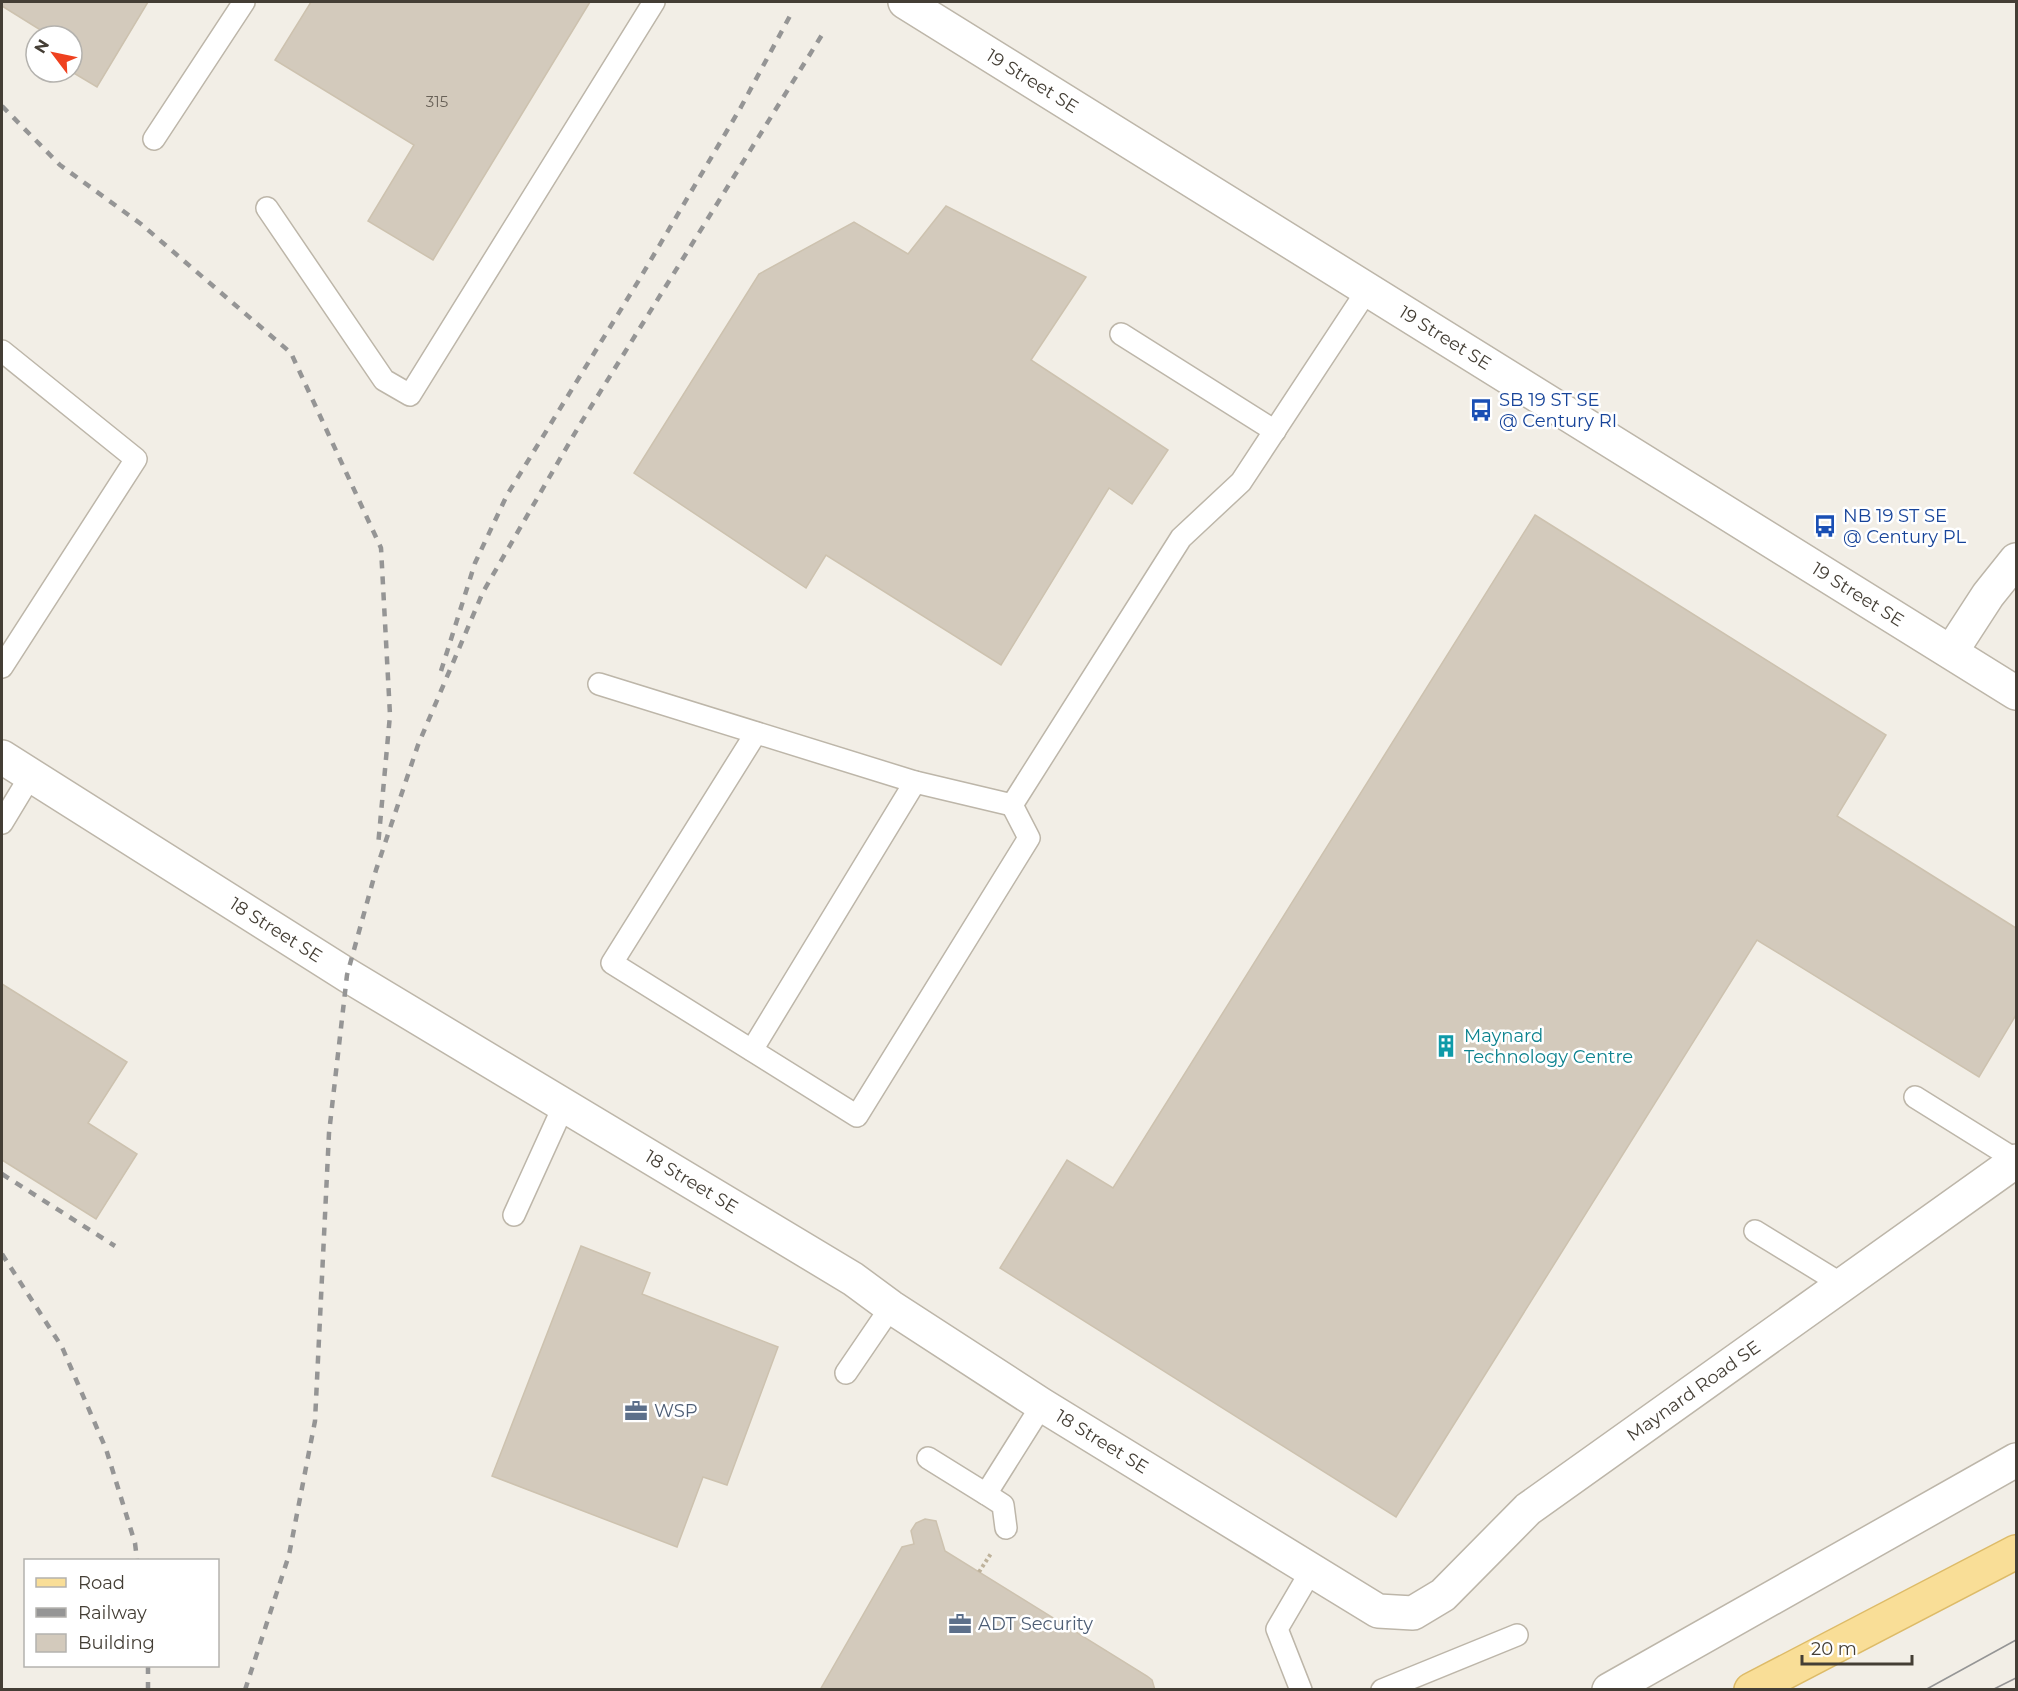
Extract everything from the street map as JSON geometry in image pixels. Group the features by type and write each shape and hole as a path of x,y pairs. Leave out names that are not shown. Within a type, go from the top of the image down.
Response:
{"main road":[{"path":"1751,1689 2016,1552"}],"street":[{"name":"19 Street SE","path":"905,2 2016,693"},
{"path":"1951,652 1988,595 2016,560"},
{"name":"18 Street SE","path":"2,757 347,975 853,1279 891,1307 1042,1405 1378,1611"},
{"name":"Maynard Road SE","path":"1378,1611 1413,1613 1443,1596 1528,1509 2016,1161"},
{"path":"1609,1689 2016,1460"}],"lane":[{"path":"154,140 244,2"},
{"path":"267,208 384,380 410,395 654,2"},
{"path":"1012,805 1182,538 1241,482 1368,289"},
{"path":"1121,334 1275,431"},
{"path":"2,351 136,459 2,667"},
{"path":"599,684 756,732 915,782 1012,805 1029,838 857,1116 612,963 756,732"},
{"path":"2,823 31,776"},
{"path":"752,1050 915,782"},
{"path":"1915,1097 2016,1161"},
{"path":"514,1215 564,1105"},
{"path":"1755,1230 1843,1285"},
{"path":"846,1373 891,1307"},
{"path":"986,1494 1042,1405"},
{"path":"928,1458 1003,1505 1006,1528"},
{"path":"1301,1689 1277,1629 1311,1571"},
{"path":"1382,1689 1518,1635"}],"building":[{"path":"2,2 148,2 97,87 84,79 84,24 31,24 2,6"},
{"path":"311,2 590,2 433,260 368,221 414,145 275,60"},
{"path":"946,206 1086,277 1031,360 1168,450 1132,504 1109,488 1001,665 826,555 806,588 634,473 759,274 854,222 908,254"},
{"name":"Maynard Technology Centre","path":"1535,515 1886,735 1837,816 2016,928 2016,1015 1979,1077 1757,940 1396,1517 1000,1268 1067,1160 1113,1188"},
{"path":"2,984 127,1062 88,1123 137,1154 96,1219 2,1160"},
{"name":"WSP","path":"581,1246 650,1273 642,1294 778,1347 727,1485 703,1477 677,1547 492,1476"},
{"name":"ADT Security","path":"925,1519 936,1521 945,1551 1147,1676 1152,1680 1155,1690 820,1690 902,1547 914,1544 911,1531 916,1523"}],"tram line":[{"path":"1925,1690 2016,1640"},
{"path":"1992,1690 2016,1678"}],"railway":[{"path":"441,671 475,563 507,495 639,280 741,107 791,14"},
{"path":"245,1690 289,1555 315,1421 329,1133 347,975 376,870 418,745 483,592 579,426 825,30"},
{"path":"2,106 60,165 141,224 291,353 381,548 390,715 378,846"},
{"path":"2,1174 115,1246"},
{"path":"2,1254 62,1347 106,1449 135,1543 137,1559"},
{"path":"148,1667 148,1690"}],"place":[{"name":"SB 19 ST SE @ Century RI","path":"1481,410"},
{"name":"NB 19 ST SE @ Century PL","path":"1825,526"},
{"name":"Maynard Technology Centre","path":"1446,1046"},
{"name":"WSP","path":"636,1411"},
{"name":"ADT Security","path":"960,1624"}]}
